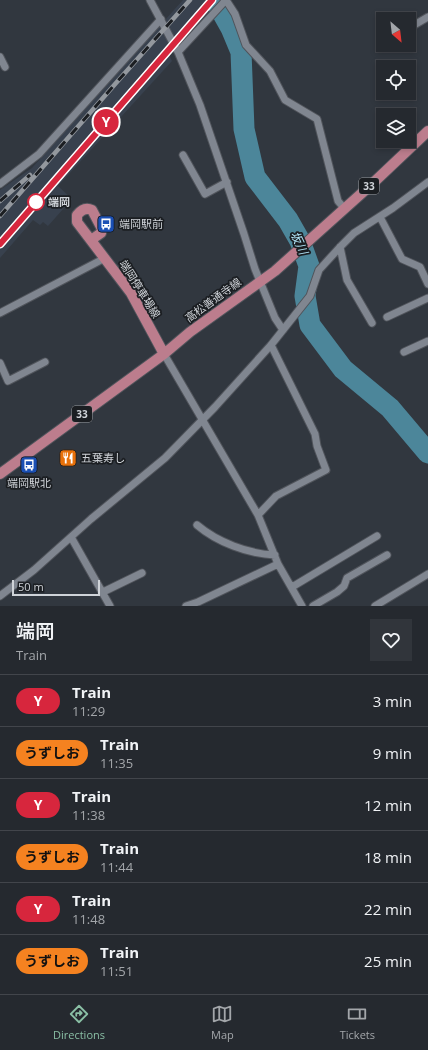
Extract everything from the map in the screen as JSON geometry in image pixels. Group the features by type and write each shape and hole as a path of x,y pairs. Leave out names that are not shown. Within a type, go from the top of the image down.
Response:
{"main road":[{"name":"高松善通寺線","path":"0,474 164,354 190,332 261,281 295,254 428,131"},
{"name":"端岡停車場線","path":"91,240 131,293 164,354"}],"street":[{"path":"150,0 178,52 200,105 250,254 275,318 283,330"},
{"path":"178,52 226,0 235,14 246,45 270,71 285,100 317,119 338,201 344,208"},
{"path":"416,24 428,17"},
{"path":"0,184 39,154 161,19"},
{"path":"0,57 5,67"},
{"path":"184,155 205,194 227,182"},
{"path":"0,596 34,570 124,491 165,458 271,345 302,304 310,296 319,270 340,247 354,233 380,217 428,182"},
{"path":"380,217 402,259 420,267 428,284"},
{"path":"340,247 347,280 372,323"},
{"path":"0,313 105,258"},
{"path":"387,317 428,298"},
{"path":"404,352 428,341"},
{"path":"258,515 276,496 326,470 317,446 315,434 271,345"},
{"path":"164,354 258,515 278,564 302,606"},
{"path":"0,363 8,381 45,362"},
{"path":"197,525 208,534 233,546 265,555 274,555"},
{"path":"292,587 377,536"},
{"path":"71,537 110,606"},
{"path":"314,606 337,592 344,586 347,578 387,555"},
{"path":"186,606 198,602 278,564"},
{"path":"103,592 142,573"},
{"path":"375,606 428,574"}],"shaded area":[{"path":"183,0 220,0 169,55 172,61 58,186 72,199 48,226 43,222 40,225 33,220 0,258 0,190 32,168"}],"waterway":[{"name":"坂川","path":"217,3 231,28 241,52 244,129 255,177 288,220 300,241 309,266 305,296 310,325 343,369 390,408 428,453"}],"railway":[{"path":"0,216 190,0"},
{"path":"0,244 212,0"},
{"path":"0,201 30,175"}],"train":[{"name":"Y","path":"0,244 212,0"}],"place":[{"name":"端岡","path":"36,202"},
{"name":"端岡駅前","path":"106,224"},
{"name":"五葉寿し","path":"68,458"},
{"name":"端岡駅北","path":"29,465"}]}
